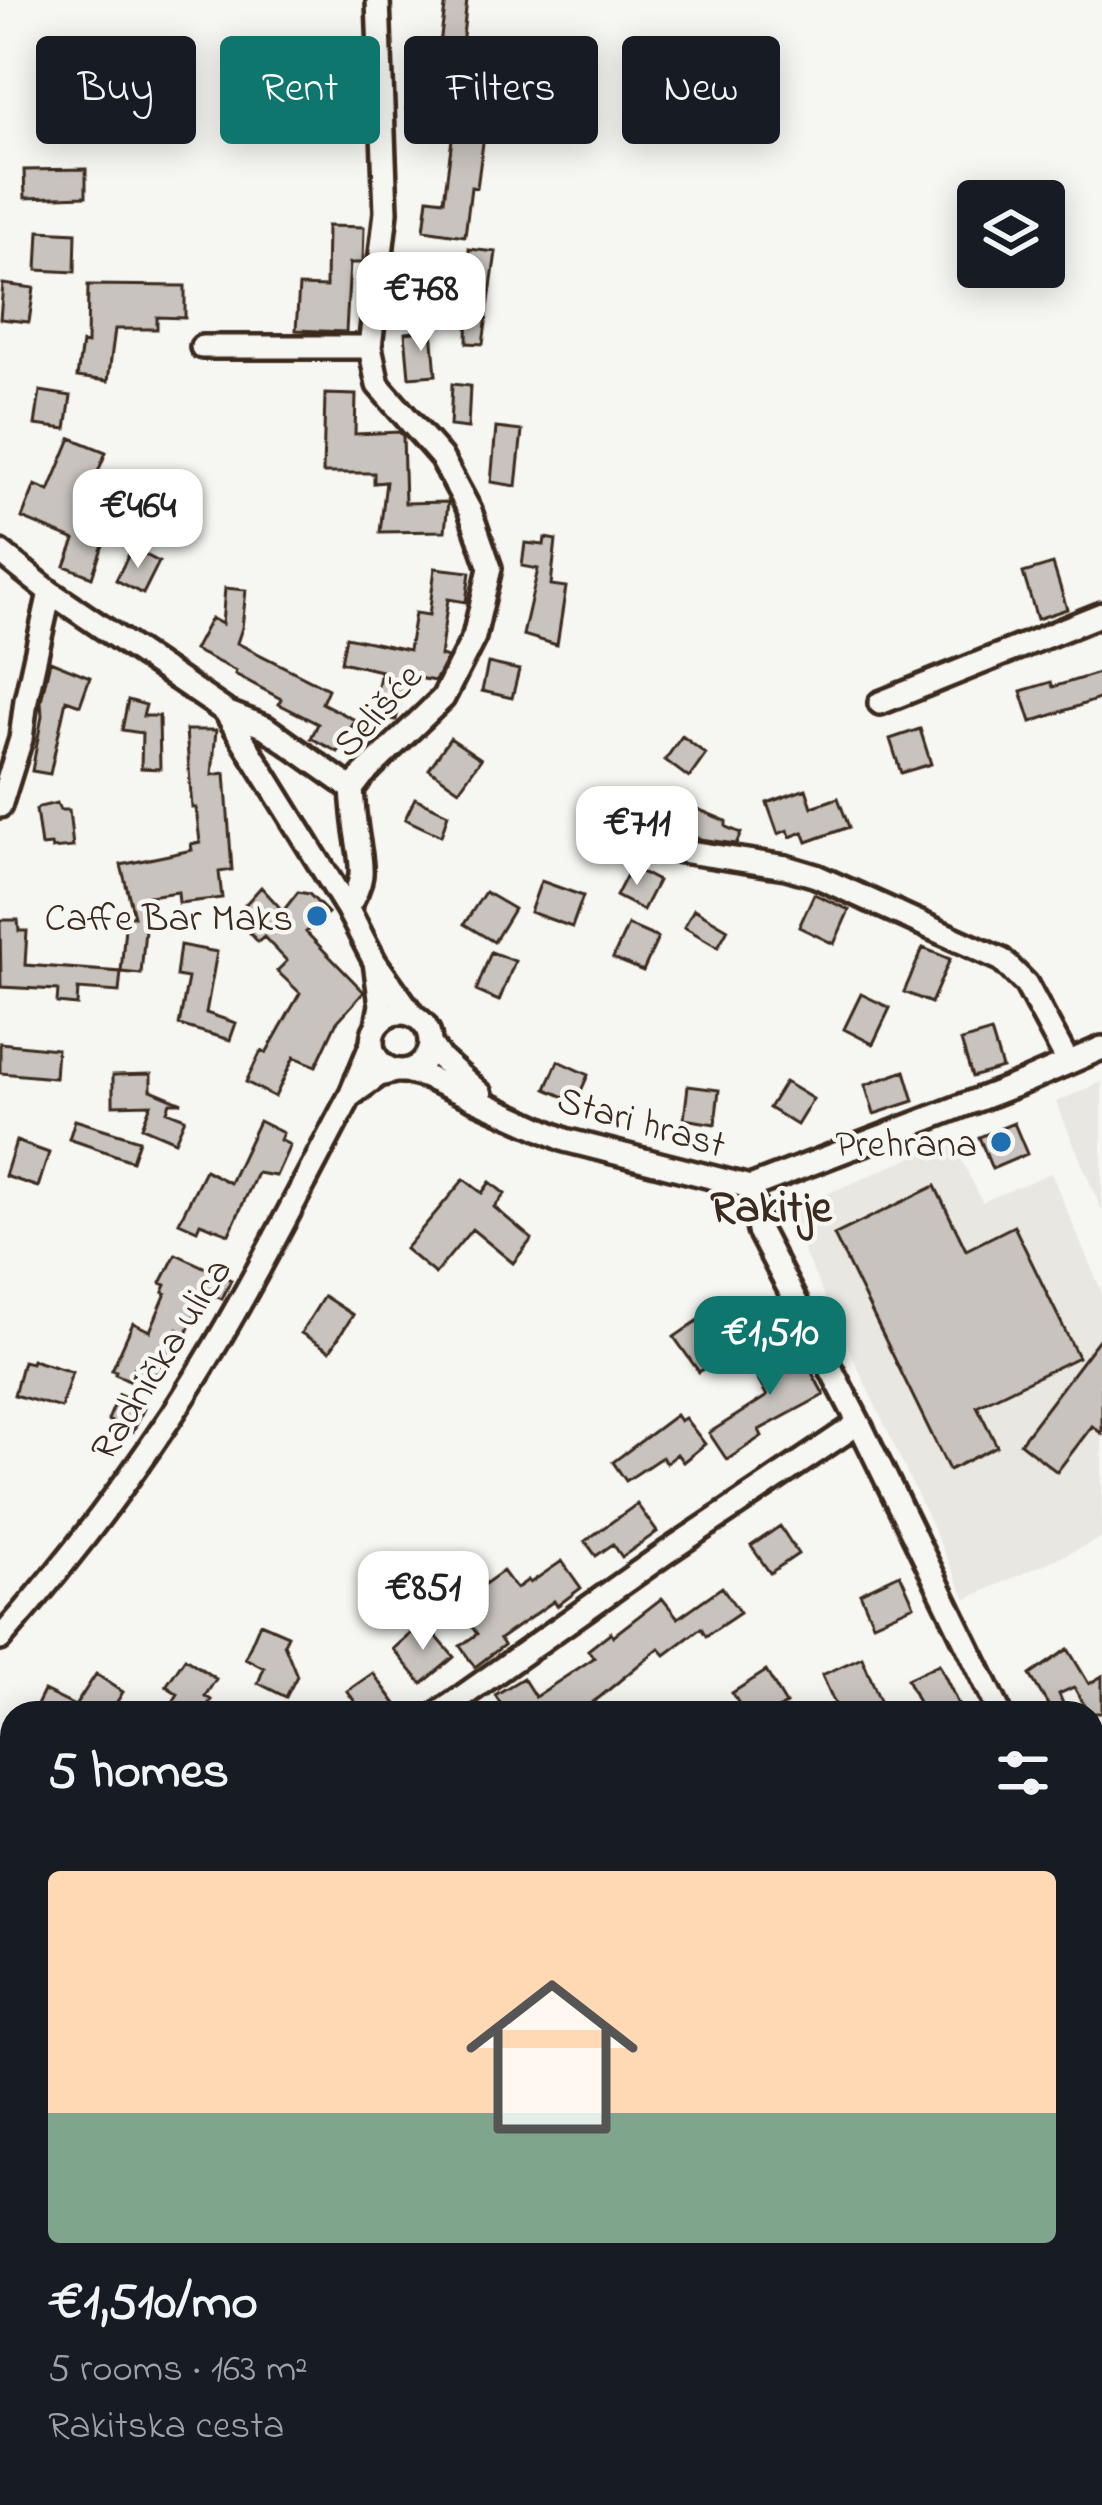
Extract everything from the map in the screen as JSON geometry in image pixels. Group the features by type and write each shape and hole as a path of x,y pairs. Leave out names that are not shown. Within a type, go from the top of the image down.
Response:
{"street":[{"name":"Selišće","path":"347,908 361,887 363,863 352,789 443,698 474,637 490,568 470,512 441,457 378,385 370,347 386,212 378,0"},
{"path":"202,347 370,347"},
{"path":"0,552 50,592 225,711 376,962 412,1014 427,1026 431,1045 422,1063 379,1076 350,1096"},
{"path":"1,801 21,739 50,592"},
{"path":"880,703 1102,614"},
{"name":"Selišće","path":"225,711 265,727 352,789"},
{"path":"675,850 816,876 1002,960 1026,984 1069,1062"},
{"path":"376,962 381,1005 374,1034 379,1061 400,1071"},
{"path":"374,1034 392,1013 412,1014"},
{"name":"Radnička ulica","path":"0,1640 97,1521 172,1414 242,1298 350,1096 374,1034"},
{"name":"Stari hrast","path":"431,1045 474,1089 516,1118"},
{"path":"994,1701 759,1231 750,1187 1102,1048"},
{"name":"Stari hrast","path":"400,1071 426,1077 565,1140 750,1187"},
{"path":"456,1701 859,1423"}],"shaded area":[{"path":"1102,1082 1102,1211 1056,1102"},
{"path":"952,1140 982,1202 1051,1173 1102,1293 1102,1538 966,1599 785,1212"}],"building":[{"path":"446,0 467,0 463,36 441,36"},
{"path":"451,144 483,144 465,236 424,230 428,198 444,200"},
{"path":"86,169 86,196 25,198 24,170"},
{"path":"327,226 364,227 363,263 350,263 346,332 296,330 299,286 326,287"},
{"path":"39,231 76,233 75,272 37,270"},
{"path":"469,249 496,252 483,344 467,343"},
{"path":"3,284 34,288 29,322 0,319"},
{"path":"88,285 185,286 185,318 157,317 157,329 115,329 108,381 77,377 82,343 87,344"},
{"path":"432,330 436,375 409,377 405,333"},
{"path":"452,384 470,386 468,428 450,426"},
{"path":"40,391 71,396 66,429 35,425"},
{"path":"325,394 356,395 355,434 399,432 403,436 405,503 448,502 445,531 380,532 386,482 374,483 374,473 323,473"},
{"path":"496,428 522,431 516,486 491,482"},
{"path":"71,438 106,452 89,494 117,504 92,577 65,566 75,540 22,518 35,485 49,491"},
{"path":"545,538 556,540 551,585 566,587 557,645 523,635 538,569 522,566 525,543 544,545"},
{"path":"132,548 159,562 143,594 116,580"},
{"path":"1053,564 1067,609 1037,619 1023,573"},
{"path":"435,568 470,572 466,602 448,599 440,656 447,658 435,681 406,676 396,720 372,715 381,671 341,662 346,637 409,650 415,613 429,615"},
{"path":"225,588 246,590 237,643 328,689 322,703 355,720 338,752 311,738 318,724 194,650 211,618 222,624"},
{"path":"50,661 90,677 80,705 66,700 50,774 32,771"},
{"path":"488,663 519,670 512,698 482,691"},
{"path":"1102,672 1102,698 1031,722 1021,691"},
{"path":"128,700 146,705 143,716 159,716 160,769 141,768 142,733 122,730"},
{"path":"920,729 931,764 901,773 890,739"},
{"path":"186,730 216,730 212,775 225,773 232,870 219,872 222,898 179,903 178,892 148,896 141,974 121,972 126,915 134,916 121,865 192,850 191,844 200,842 196,808 192,808"},
{"path":"682,736 706,754 689,778 665,760"},
{"path":"450,738 481,759 459,790 429,769"},
{"path":"806,789 812,807 838,798 849,827 807,842 803,832 790,837 788,830 778,834 767,803"},
{"path":"659,793 726,821 726,827 741,833 736,844 699,839 666,825 643,859 619,843 632,823 643,830"},
{"path":"415,798 448,814 441,836 405,819"},
{"path":"57,803 60,810 69,810 73,847 41,846 36,810"},
{"path":"631,867 658,881 643,910 616,896"},
{"path":"541,881 583,896 572,927 530,912"},
{"path":"261,887 283,911 298,892 309,894 328,913 306,932 364,992 336,1023 316,1066 294,1057 275,1097 246,1082 300,993 277,971 287,961 264,937 258,942 235,916"},
{"path":"485,892 514,909 494,942 464,924"},
{"path":"814,894 849,910 834,944 799,927"},
{"path":"694,909 728,929 718,947 684,927"},
{"path":"0,920 18,920 19,931 27,931 25,965 121,972 119,992 78,989 77,1005 57,1003 58,990 1,987"},
{"path":"628,925 658,938 643,971 613,958"},
{"path":"180,945 217,952 206,1013 236,1023 230,1040 179,1025 188,978 176,976"},
{"path":"923,948 950,959 931,1003 904,992"},
{"path":"491,952 515,961 499,1001 476,991"},
{"path":"861,994 890,1008 873,1044 844,1029"},
{"path":"991,1032 1002,1068 972,1077 961,1041"},
{"path":"0,1043 57,1049 55,1078 0,1073"},
{"path":"558,1061 588,1075 576,1102 546,1089"},
{"path":"905,1071 914,1101 874,1114 865,1085"},
{"path":"151,1074 151,1090 182,1103 170,1103 167,1111 185,1118 175,1141 142,1127 151,1104 113,1105 113,1075"},
{"path":"785,1082 813,1099 797,1125 769,1108"},
{"path":"688,1086 719,1090 715,1124 684,1119"},
{"path":"75,1120 139,1140 132,1161 69,1139"},
{"path":"259,1121 283,1133 280,1140 290,1145 276,1176 257,1173 229,1234 200,1223 197,1230 179,1222 205,1170 230,1183"},
{"path":"1014,1123 1027,1154 992,1169 979,1137"},
{"path":"16,1141 49,1153 38,1187 5,1176"},
{"path":"464,1179 482,1193 490,1182 505,1194 494,1207 532,1239 513,1263 472,1229 435,1274 405,1249"},
{"path":"935,1186 966,1250 1014,1226 1078,1357 977,1406 997,1446 949,1470 834,1235"},
{"path":"176,1254 231,1280 222,1299 206,1292 186,1334 177,1329 156,1376 135,1367 129,1380 115,1374 112,1370 133,1323 150,1331 166,1293 161,1283"},
{"path":"324,1296 353,1315 330,1351 301,1333"},
{"path":"706,1315 730,1351 699,1372 674,1337"},
{"path":"1102,1335 1102,1434 1092,1426 1057,1472 1020,1443"},
{"path":"794,1339 824,1395 759,1430 762,1436 727,1460 709,1433 767,1396 749,1364"},
{"path":"23,1361 72,1372 61,1408 14,1395"},
{"path":"119,1394 145,1406 133,1432 108,1420"},
{"path":"676,1415 680,1421 685,1418 705,1444 683,1462 677,1454 666,1463 662,1457 626,1481 613,1462"},
{"path":"637,1504 657,1532 622,1557 613,1544 596,1556 585,1541"},
{"path":"780,1526 798,1554 770,1573 751,1546"},
{"path":"562,1561 581,1588 500,1639 504,1645 475,1667 460,1646 477,1634 441,1583 460,1569 475,1591 503,1571 516,1589"},
{"path":"900,1574 914,1605 873,1623 860,1593"},
{"path":"722,1587 740,1613 706,1636 701,1628 665,1655 659,1648 594,1701 499,1701 495,1695 523,1678 535,1697 594,1658 588,1650 662,1598 678,1618"},
{"path":"424,1622 454,1657 422,1684 393,1649"},
{"path":"260,1623 288,1635 284,1644 297,1676 286,1697 258,1683 264,1668 245,1658"},
{"path":"1068,1649 1089,1684 1102,1676 1102,1701 1082,1701 1074,1687 1059,1694 1062,1701 1046,1701 1030,1675"},
{"path":"862,1657 880,1701 834,1701 822,1675"},
{"path":"185,1658 216,1679 205,1696 210,1701 174,1701 178,1694 166,1686"},
{"path":"939,1664 956,1701 917,1701 907,1679"},
{"path":"766,1671 784,1701 737,1701 732,1693"},
{"path":"373,1673 394,1701 354,1701 347,1691"},
{"path":"96,1674 123,1692 117,1701 78,1701"},
{"path":"44,1691 65,1701 39,1701"}],"place":[{"name":"Caffe Bar Maks","path":"317,916"},
{"name":"Prehrana","path":"1001,1142"}],"district":[{"name":"Rakitje","path":"771,1205"}]}
